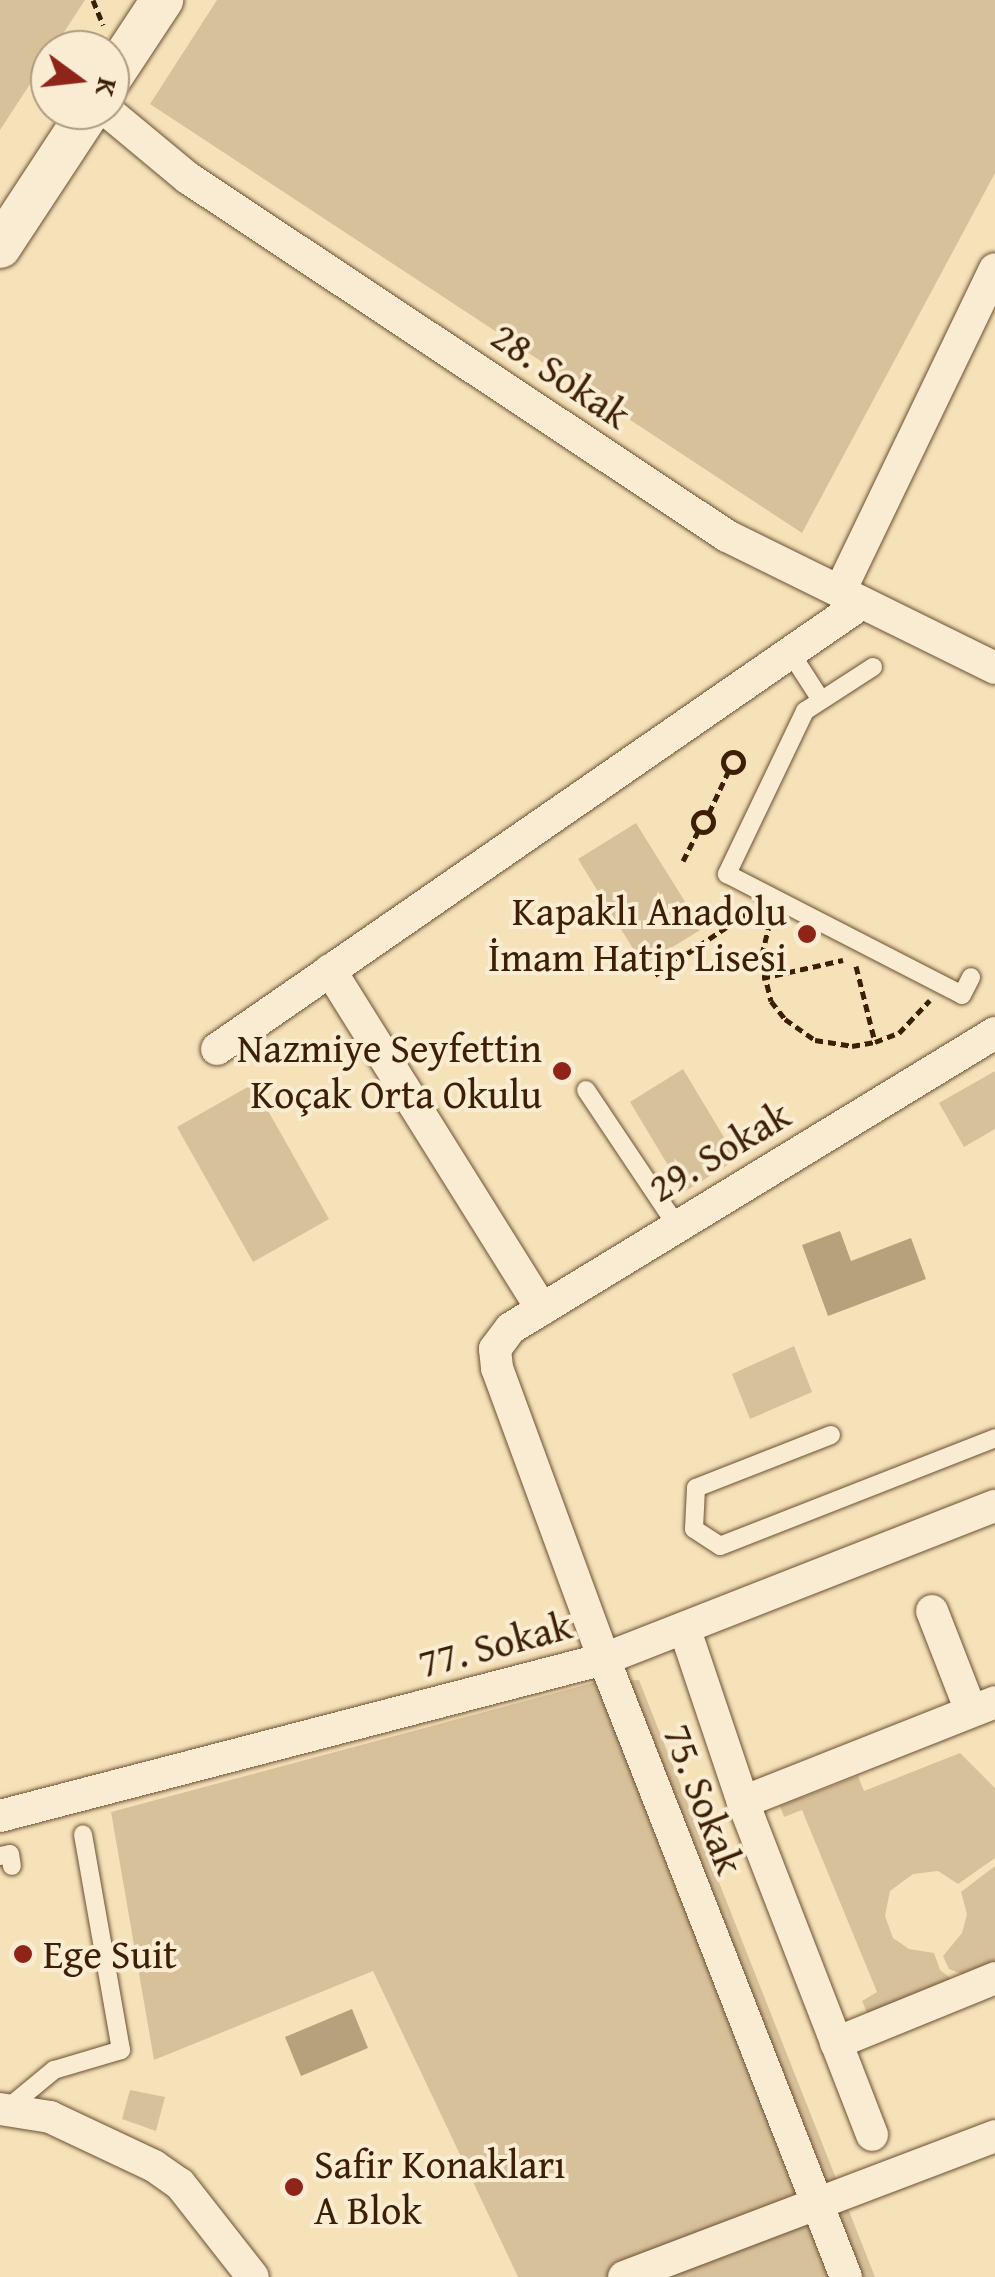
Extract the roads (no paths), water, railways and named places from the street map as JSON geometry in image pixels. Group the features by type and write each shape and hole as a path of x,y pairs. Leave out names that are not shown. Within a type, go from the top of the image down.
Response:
{"street":[{"path":"130,49 162,0"},
{"path":"0,247 77,130"},
{"name":"28. Sokak","path":"130,130 188,178 727,536 995,668"},
{"path":"217,1049 790,652 851,597 995,268"},
{"path":"330,970 542,1308"},
{"name":"29. Sokak","path":"495,1348 511,1328 542,1308 995,1032"},
{"name":"75. Sokak","path":"495,1348 497,1368 604,1659 846,2277"},
{"name":"77. Sokak","path":"0,1816 604,1659 995,1506"},
{"path":"743,1802 983,1706 932,1611"},
{"path":"685,1630 743,1802 872,2135"},
{"path":"836,2043 995,1978"},
{"path":"4,2108 50,2117 154,2166 180,2184 253,2277"},
{"path":"624,2277 995,2136"}],"lane":[{"path":"790,652 821,700"},
{"path":"873,668 805,710 728,874 962,995 971,977"},
{"path":"586,1090 677,1226"},
{"path":"832,1435 696,1488 694,1530 720,1546 995,1438"},
{"path":"4,2108 54,2070 121,2050 83,1834"}],"place":[{"name":"Kapaklı Anadolu İmam Hatip Lisesi","path":"807,934"},
{"name":"Nazmiye Seyfettin Koçak Orta Okulu","path":"562,1071"},
{"name":"Ege Suit","path":"23,1954"},
{"name":"Safir Konakları A Blok","path":"294,2187"}]}
